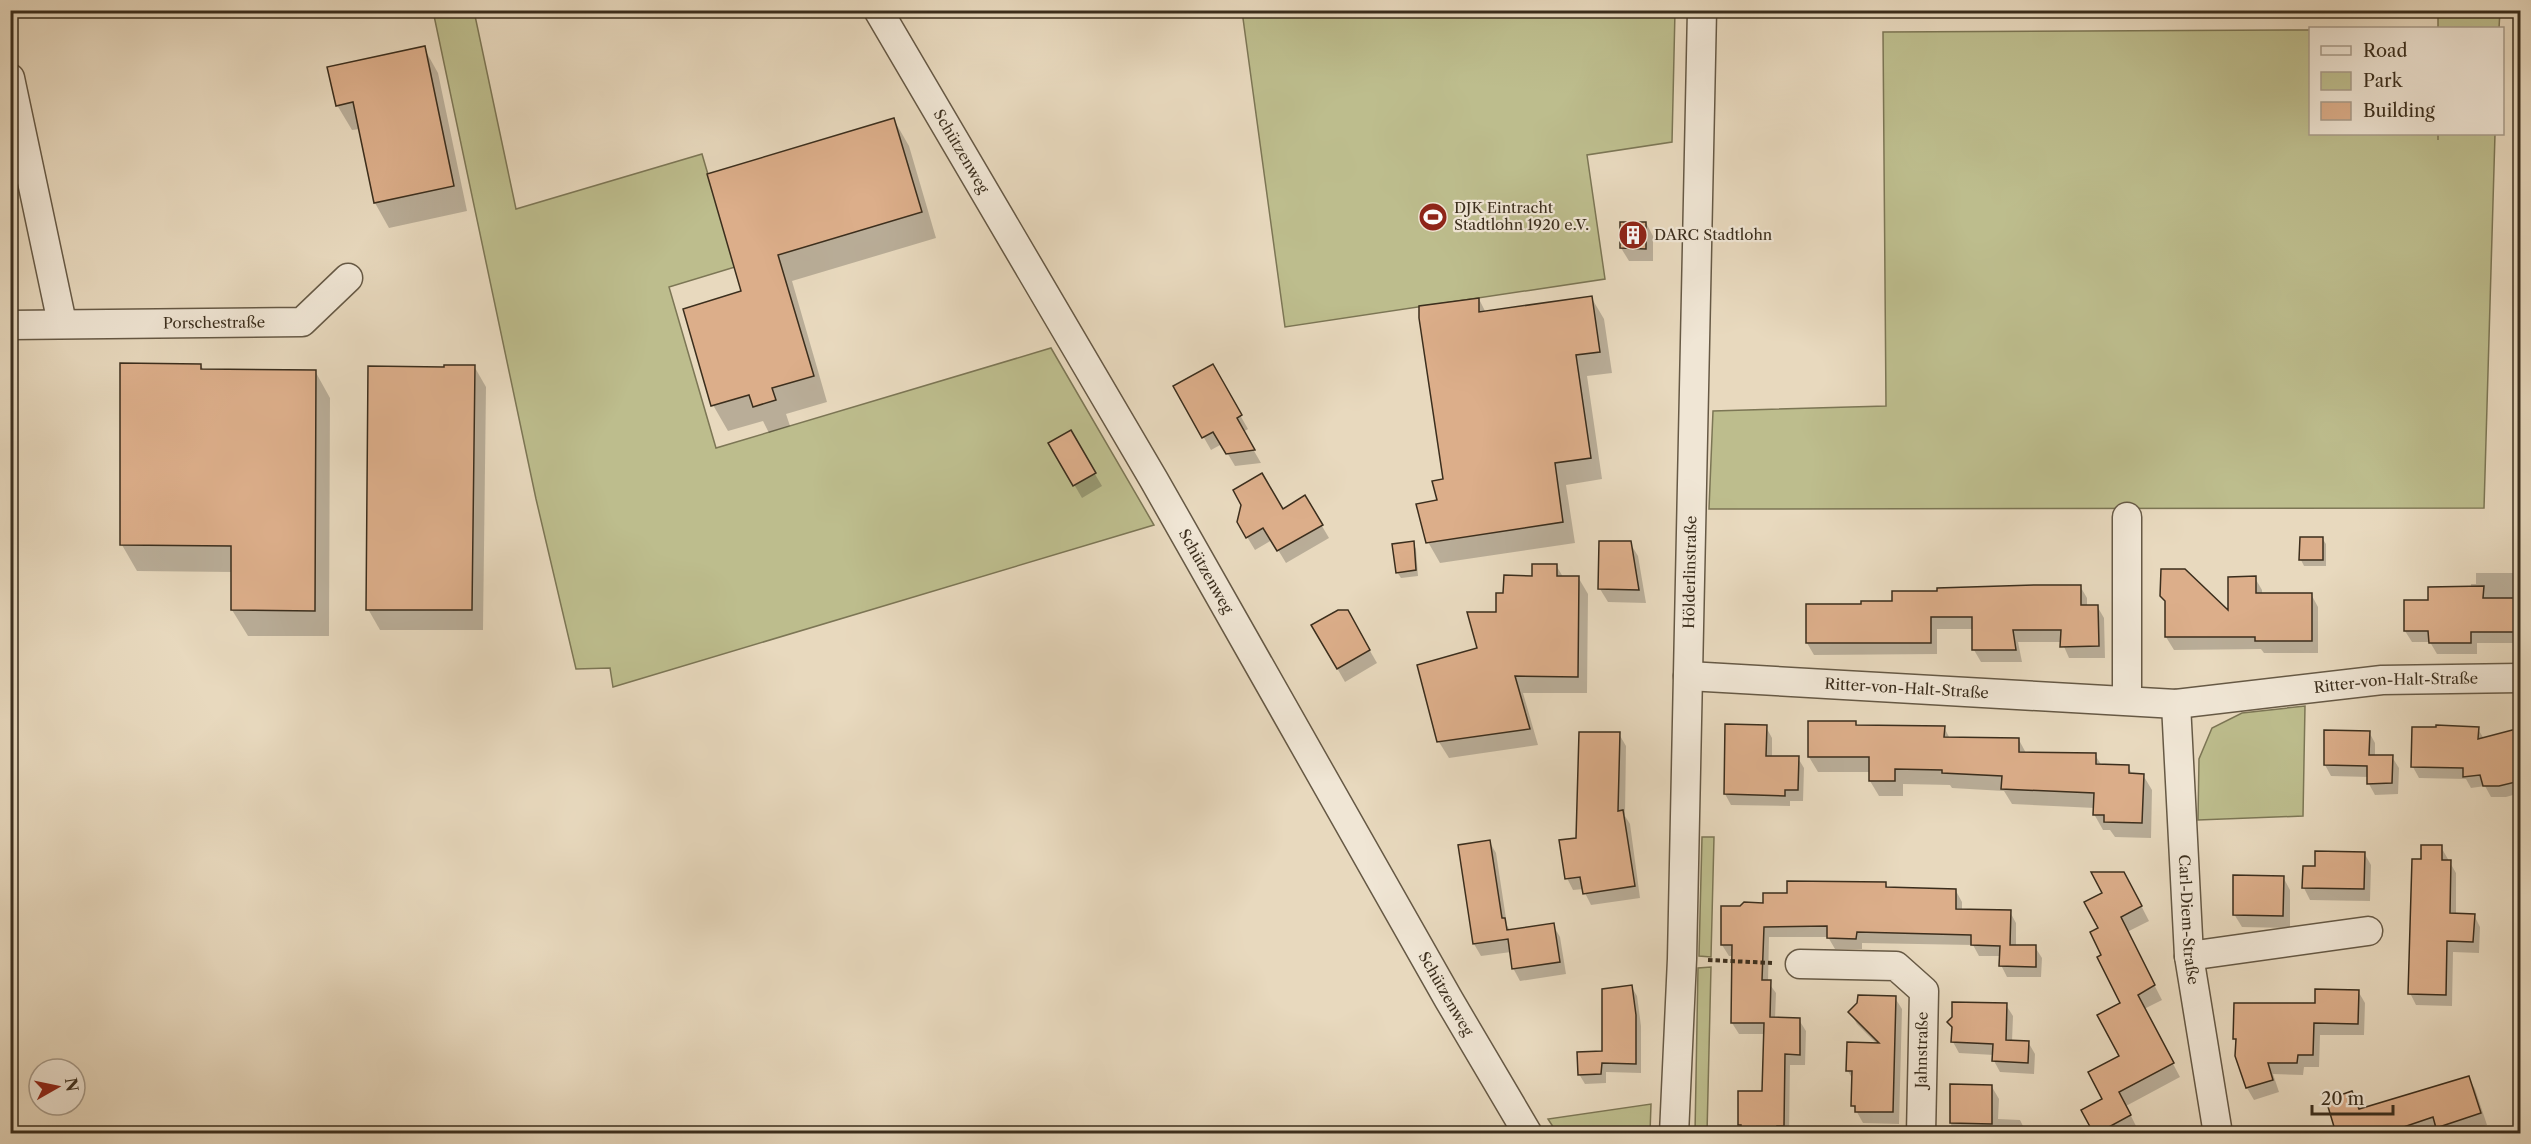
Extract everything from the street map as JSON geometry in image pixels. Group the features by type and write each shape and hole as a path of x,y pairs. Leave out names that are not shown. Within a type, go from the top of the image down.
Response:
{"street":[{"name":"Schützenweg","path":"878,10 1107,400 1528,1134"},
{"name":"Hölderlinstraße","path":"1674,1134 1682,959 1702,10"},
{"path":"10,78 62,323"},
{"name":"Porschestraße","path":"10,325 302,322 348,278"},
{"path":"2127,517 2127,700"},
{"name":"Ritter-von-Halt-Straße","path":"1688,676 2176,704 2382,680 2520,678"},
{"name":"Carl-Diem-Straße","path":"2176,704 2189,956 2218,1134"},
{"path":"2189,956 2368,931"},
{"name":"Jahnstraße","path":"1800,964 1896,966 1924,991 1921,1134"}],"path":[{"path":"1682,959 1800,964"}],"green space":[{"path":"433,11 474,11 516,209 702,154 735,267 669,287 716,448 1051,348 1154,525 613,687 610,668 576,669 536,499"},
{"name":"DJK Eintracht Stadtlohn 1920 e.V.","path":"1242,11 1675,11 1672,142 1587,155 1605,279 1285,327"},
{"path":"2438,11 2500,11 2499,27 2438,27"},
{"path":"2309,30 2309,135 2495,135 2484,508 1709,509 1713,411 1886,406 1883,32"},
{"path":"2305,706 2303,816 2198,820 2199,759 2212,728 2242,713"},
{"path":"1702,837 1714,837 1711,957 1699,956"},
{"path":"1711,967 1707,1133 1695,1133 1698,968"},
{"path":"1651,1104 1650,1133 1557,1133 1548,1119"}],"building":[{"path":"425,46 454,186 374,203 353,102 336,106 327,67"},
{"path":"894,118 922,212 778,255 814,376 772,388 776,400 753,407 749,395 711,406 683,309 741,291 707,174"},
{"name":"DARC Stadtlohn","path":"1620,222 1646,222 1646,249 1620,248"},
{"path":"1592,296 1600,352 1576,355 1591,458 1555,463 1563,522 1426,543 1416,504 1437,500 1432,481 1443,479 1419,306 1479,298 1479,312"},
{"path":"120,363 201,364 201,369 316,370 315,611 231,610 231,546 120,545"},
{"path":"1213,364 1242,415 1237,418 1255,450 1226,454 1213,432 1202,438 1173,386"},
{"path":"444,365 475,365 472,610 366,610 368,366 444,367"},
{"path":"1071,430 1096,473 1073,486 1048,443"},
{"path":"1262,473 1283,509 1305,495 1323,525 1277,551 1263,528 1246,538 1237,522 1241,505 1233,490"},
{"path":"2300,537 2323,537 2323,560 2299,560"},
{"path":"1414,541 1416,570 1396,573 1392,544"},
{"path":"1599,541 1631,541 1639,590 1598,589"},
{"path":"1532,564 1557,564 1557,576 1579,576 1578,677 1515,676 1530,729 1437,742 1417,665 1477,648 1467,612 1496,612 1496,593 1503,593 1504,575 1532,576"},
{"path":"2161,569 2185,569 2228,610 2228,577 2256,576 2256,593 2312,593 2312,641 2255,641 2255,637 2165,637 2165,601 2160,596"},
{"path":"2081,585 2081,605 2098,605 2099,646 2060,647 2061,630 2013,630 2016,650 1972,650 1972,617 1931,617 1931,643 1806,643 1806,604 1861,604 1861,601 1892,601 1892,591 1937,591 1937,588"},
{"path":"2484,586 2483,598 2520,598 2520,632 2471,632 2471,643 2429,643 2428,631 2404,631 2404,600 2428,600 2428,587"},
{"path":"1338,610 1348,610 1370,650 1337,669 1311,625"},
{"path":"1808,721 1856,721 1856,725 1945,726 1944,737 2019,738 2019,752 2096,753 2096,764 2129,765 2129,773 2144,774 2142,823 2104,822 2104,815 2093,815 2094,793 2001,789 2002,776 1942,773 1942,770 1895,769 1895,781 1869,781 1869,757 1808,757"},
{"path":"1725,724 1767,725 1766,756 1799,756 1798,790 1785,790 1785,796 1724,794"},
{"path":"2436,725 2479,727 2478,739 2520,728 2520,781 2499,786 2483,786 2480,775 2463,777 2463,768 2411,767 2412,727 2436,727"},
{"path":"2324,730 2370,731 2369,755 2393,755 2392,783 2367,784 2367,766 2324,765"},
{"path":"1579,732 1620,732 1618,811 1623,810 1635,886 1583,894 1580,877 1565,879 1559,840 1576,838"},
{"path":"1490,840 1502,918 1505,918 1507,930 1554,923 1560,962 1512,969 1508,939 1473,944 1458,845"},
{"path":"2421,845 2442,845 2442,860 2451,860 2450,913 2475,914 2473,942 2447,941 2446,995 2408,994 2412,859 2421,859"},
{"path":"2315,851 2365,852 2364,889 2302,888 2303,866 2315,866"},
{"path":"2091,872 2124,872 2142,906 2121,917 2155,985 2138,995 2174,1063 2119,1092 2131,1115 2096,1134 2081,1110 2102,1099 2088,1072 2119,1056 2097,1015 2120,1003 2097,957 2101,955 2090,932 2098,928 2084,902 2102,893"},
{"path":"2233,875 2284,876 2283,916 2233,915"},
{"path":"1787,881 1886,882 1886,887 1956,889 1956,909 2011,910 2010,945 2036,945 2036,967 1999,966 2000,946 1971,945 1971,935 1857,932 1856,939 1827,938 1827,926 1764,927 1762,980 1771,980 1770,1017 1800,1018 1800,1055 1785,1054 1784,1126 1777,1126 1777,1134 1741,1134 1741,1125 1738,1125 1738,1091 1762,1091 1764,1023 1731,1023 1732,945 1721,945 1721,906 1740,906 1744,902 1763,903 1763,893 1787,893"},
{"path":"1632,985 1636,1015 1636,1064 1602,1063 1601,1074 1578,1075 1577,1052 1602,1051 1602,989"},
{"path":"2315,989 2359,990 2358,1024 2314,1023 2313,1055 2298,1055 2297,1063 2268,1063 2273,1080 2246,1088 2235,1056 2234,1003 2315,1003"},
{"path":"1858,995 1896,996 1893,1112 1855,1112 1855,1106 1851,1106 1852,1071 1846,1071 1847,1042 1879,1043 1848,1012 1857,1003"},
{"path":"1952,1002 2007,1003 2006,1040 2029,1041 2028,1063 1992,1061 1993,1044 1951,1042 1952,1027 1947,1022 1952,1017"},
{"path":"2469,1076 2481,1113 2436,1128 2433,1117 2383,1134 2342,1134 2341,1128 2335,1130 2326,1100 2352,1091 2359,1109"},
{"path":"1950,1084 1992,1085 1992,1124 1950,1123"}],"place":[{"name":"DJK Eintracht Stadtlohn 1920 e.V.","path":"1433,217"},
{"name":"DARC Stadtlohn","path":"1633,235"}]}
